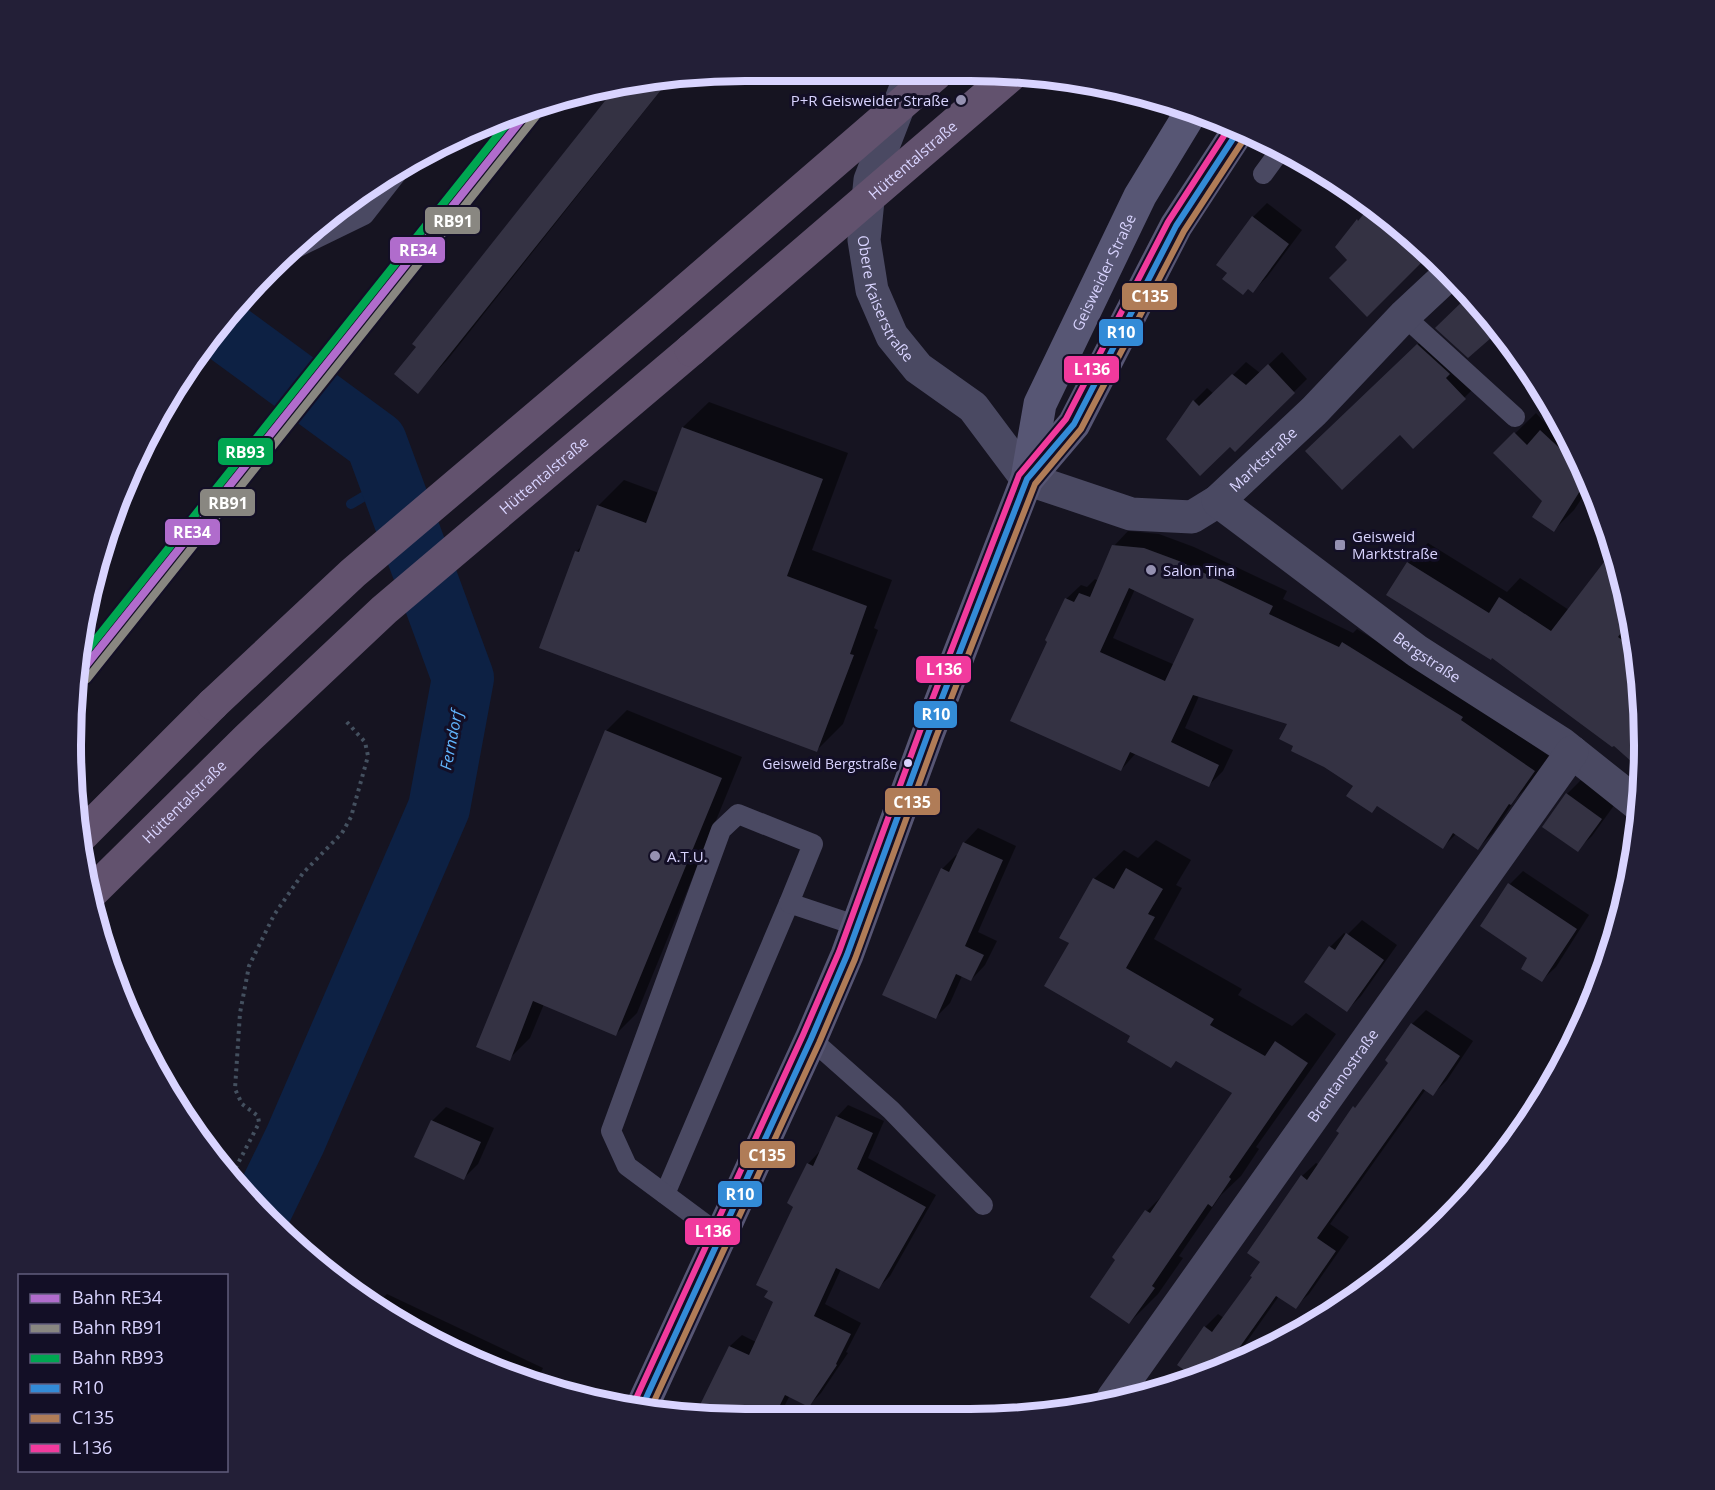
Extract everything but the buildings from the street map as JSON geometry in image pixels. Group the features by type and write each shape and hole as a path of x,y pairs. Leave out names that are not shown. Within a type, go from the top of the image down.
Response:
{"highway":[{"path":"87,830 213,704 353,573 928,81"},
{"name":"Hüttentalstraße","path":"97,887 248,738 384,610 1003,82"}],"main road":[{"name":"Geisweider Straße","path":"645,1401 811,1039 858,926 928,734 1027,479 1040,404 1140,196 1187,118"},
{"name":"Geisweider Straße","path":"1027,479 1074,424 1176,226 1234,136"}],"street":[{"name":"Obere Kaiserstraße","path":"908,81 870,180 864,240 872,290 892,336 918,368 973,407 1027,479"},
{"name":"Marktstraße","path":"1027,479 1131,514 1192,517 1218,501 1314,411 1404,316 1444,279"},
{"name":"Bergstraße","path":"1218,501 1417,651 1572,752 1632,799"},
{"name":"Brentanostraße","path":"1123,1390 1572,752"}],"lane":[{"path":"1263,174 1276,156"},
{"path":"317,238 364,215 386,187"},
{"path":"1404,316 1515,417"},
{"path":"665,1194 813,844 738,814 721,830 611,1131 627,1166 720,1235"},
{"path":"789,903 858,926"},
{"path":"811,1039 891,1110 983,1205"}],"path":[{"path":"235,1169 259,1123 258,1116 242,1104 235,1089 240,1013 249,966 274,915 303,873 342,833 351,818 368,756 365,742 345,720"}],"water":[{"path":"184,1100 194,1108 205,1130"}],"waterway":[{"name":"Ferndorf","path":"226,332 376,442 463,678 439,808 295,1140 264,1203"},
{"path":"351,504 390,481"},
{"path":"251,1177 277,1179"}],"rail line":[{"name":"RB91","path":"87,679 537,115"},
{"name":"RE34","path":"86,665 521,120"},
{"name":"RB93","path":"89,649 505,127"}],"transit line":[{"name":"L136","path":"636,1399 839,952 920,731 1019,475 1066,419 1168,222 1226,133"},
{"name":"R10","path":"645,1401 811,1039 847,955 928,734 1027,479 1074,424 1176,226 1234,136"},
{"name":"C135","path":"654,1402 819,1043 855,959 936,737 1035,484 1081,429 1184,231 1243,140"}],"place":[{"name":"P+R Geisweider Straße","path":"961,100"},
{"name":"Geisweid Marktstraße","path":"1340,545"},
{"name":"Salon Tina","path":"1151,570"},
{"name":"Geisweid Bergstraße","path":"908,763"},
{"name":"A.T.U.","path":"655,856"}]}
